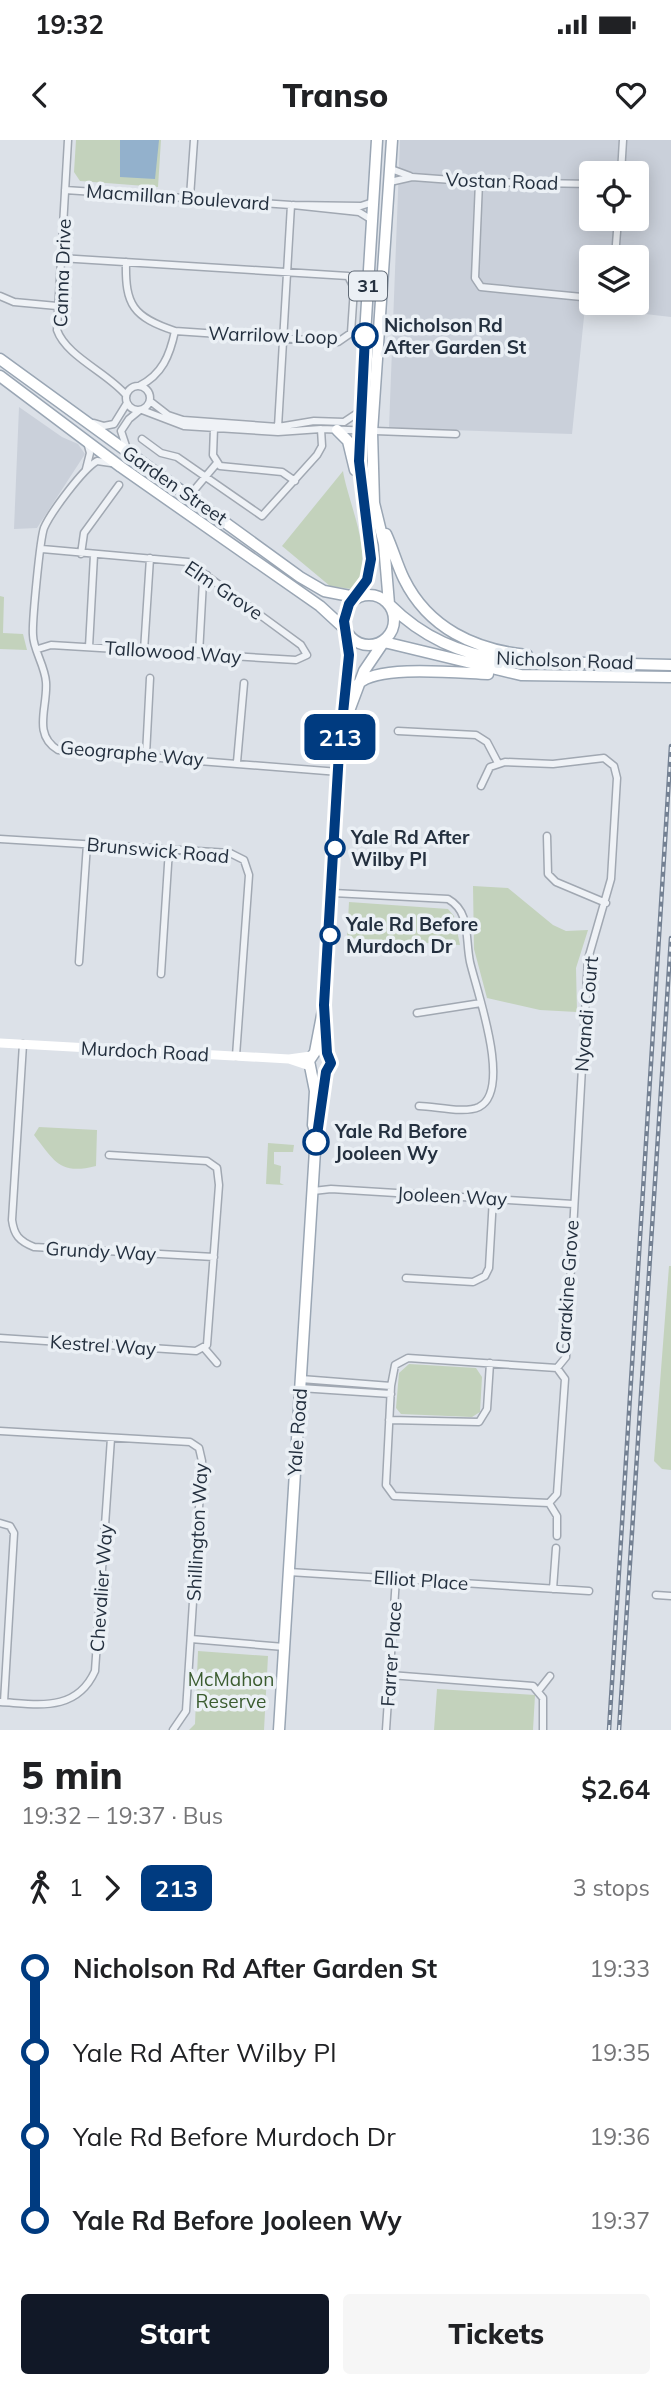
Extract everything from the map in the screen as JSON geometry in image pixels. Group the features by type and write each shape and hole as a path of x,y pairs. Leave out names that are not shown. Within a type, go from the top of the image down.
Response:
{"main road":[{"name":"31","path":"377,140 359,432 370,511 384,544 394,624 384,642"},
{"name":"31","path":"346,631 345,612 367,580 371,559 372,432 392,140"},
{"name":"Garden Street","path":"0,359 313,585 335,595 356,597"},
{"name":"Garden Street","path":"0,376 121,467 327,612 346,631"},
{"path":"337,430 347,438 351,450 358,501 370,511"},
{"path":"202,505 214,522 241,542 243,552"},
{"name":"31","path":"370,511 403,578 436,621 483,648 529,655 542,662"},
{"name":"31","path":"356,597 375,595 390,604"},
{"name":"Nicholson Road","path":"390,604 409,624 457,649 505,661 670,665"},
{"path":"346,631 359,644 384,642"},
{"name":"Yale Road","path":"316,1134 313,1125 315,1060 324,1005 333,892 341,731 349,655 346,631"},
{"name":"Nicholson Road","path":"384,642 521,675 670,677"},
{"name":"Yale Road","path":"341,731 358,684 384,642"},
{"path":"358,684 367,677 410,673 521,675"},
{"name":"Murdoch Road","path":"0,1043 315,1060"},
{"path":"315,1060 326,1072"},
{"name":"Yale Road","path":"279,1730 316,1134 326,1072 331,1063 315,1060"}],"street":[{"name":"Canna Drive","path":"68,140 56,325 62,340 114,380 127,399 141,410"},
{"path":"190,197 194,140"},
{"path":"622,161 623,140"},
{"name":"Vostan Road","path":"391,169 412,177 480,182 503,180 579,183"},
{"name":"Vostan Road","path":"390,182 412,177"},
{"path":"480,182 475,278 481,287 579,297"},
{"name":"Macmillan Boulevard","path":"65,190 291,205 361,206 373,202"},
{"name":"Macmillan Boulevard","path":"291,205 306,209 359,212 372,220"},
{"path":"278,427 291,205"},
{"name":"Warrilow Loop","path":"61,258 126,262 288,272 348,276 354,288 351,333 338,342 174,331 156,325 128,302 125,291 126,262"},
{"path":"0,296 14,302 57,306"},
{"path":"130,454 122,440 121,431 150,398 156,374 171,351 174,331"},
{"path":"85,421 112,425 122,415 127,399 136,386 156,374"},
{"name":"Canna Drive","path":"114,380 136,386 150,398"},
{"path":"150,398 168,415 183,420 278,427 314,421 344,422 354,418 361,409"},
{"path":"141,410 176,424 214,428 278,432 321,429 456,434"},
{"path":"214,428 213,455 217,463 231,468 282,472 295,481"},
{"path":"142,439 161,453 177,457 262,516 317,455 322,446 321,429"},
{"path":"85,470 90,453 86,441"},
{"path":"85,470 102,461 121,467"},
{"path":"190,495 217,463"},
{"name":"Geographe Way","path":"85,470 44,529 33,638 42,657 46,683 42,731 47,743 58,750 339,772"},
{"path":"81,554 84,533 119,485"},
{"name":"Elm Grove","path":"42,549 188,562 302,645 307,655"},
{"path":"89,647 94,555"},
{"path":"144,651 150,558"},
{"path":"199,654 203,581 206,575"},
{"name":"Tallowood Way","path":"38,649 51,645 296,660 307,655"},
{"path":"146,755 150,678"},
{"path":"237,762 244,683"},
{"path":"398,731 476,735 487,742 498,763 490,767 481,786"},
{"name":"Nyandi Court","path":"498,763 553,764 593,757 604,758 614,766 617,778 611,879 588,959 573,1204"},
{"path":"547,836 545,863 548,874 556,882 606,902"},
{"name":"Brunswick Road","path":"0,839 230,853 244,860 249,875 236,1056"},
{"path":"79,962 87,844"},
{"path":"161,975 169,849"},
{"path":"333,892 448,899 458,905 464,914 469,954 492,1057 490,1094 484,1103 470,1109 419,1105"},
{"path":"417,1013 481,1003"},
{"name":"Grundy Way","path":"23,1044 12,1220 14,1233 21,1242 34,1247 214,1257"},
{"path":"484,1103 490,1110"},
{"path":"109,1154 206,1161 215,1165 219,1172 209,1339 205,1349 218,1363"},
{"name":"Jooleen Way","path":"313,1188 573,1204"},
{"path":"405,1278 473,1282 488,1279 493,1198"},
{"name":"Carakine Grove","path":"557,1368 566,1357 573,1204"},
{"name":"Kestrel Way","path":"0,1338 205,1349"},
{"path":"401,1360 557,1368 565,1379 557,1494 549,1503 394,1496 386,1485 389,1420 393,1370 401,1360"},
{"path":"389,1420 479,1422 487,1409 490,1363"},
{"path":"300,1383 391,1390"},
{"name":"Shillington Way","path":"0,1431 190,1442 202,1453 186,1711 173,1730"},
{"name":"Chevalier Way","path":"2,1702 54,1706 65,1703 83,1688 95,1671 111,1438"},
{"path":"549,1503 556,1516 557,1536"},
{"path":"0,1523 10,1526 15,1533 4,1617 2,1702"},
{"path":"554,1589 556,1548"},
{"name":"Elliot Place","path":"289,1572 589,1591"},
{"name":"Farrer Place","path":"386,1730 396,1578"},
{"path":"656,1595 671,1596"},
{"path":"191,1639 284,1647"},
{"path":"390,1675 527,1685 539,1690 544,1704 543,1730"},
{"path":"539,1690 550,1676"}],"shaded area":[{"path":"400,140 671,140 671,317 649,314 649,245 579,245 579,315 584,315 572,434 389,428"},
{"path":"19,407 62,437 78,444 85,454 37,528 14,529"}],"green space":[{"path":"76,140 161,140 158,187 80,181 74,172"},
{"path":"343,471 362,550 359,579 351,589 330,586 282,546"},
{"path":"0,596 4,597 3,633 23,634 27,650 0,649"},
{"path":"473,886 508,888 553,925 566,931 588,930 576,968 577,1012 540,1010 487,998 474,949"},
{"path":"349,902 448,909 454,916 460,945 347,938"},
{"path":"39,1127 97,1130 96,1166 74,1169 59,1164 34,1135"},
{"path":"268,1143 294,1145 293,1152 274,1152 274,1164 281,1166 280,1183 284,1185 266,1184"},
{"path":"669,1266 671,1470 662,1469 654,1461"},
{"path":"409,1364 476,1368 482,1377 480,1412 472,1417 401,1414 396,1408 399,1373"},
{"name":"McMahon Reserve","path":"198,1651 268,1656 264,1730 189,1730 195,1724"},
{"path":"437,1689 535,1695 533,1730 434,1730"}],"water":[{"path":"120,140 159,140 155,179 120,177"}],"railway":[{"path":"609,1730 671,746"},
{"path":"619,1730 671,938"}],"bus line":[{"name":"213","path":"316,1142 326,1072 331,1063 327,1053 327,1009 324,1005 339,752 349,655 344,621 349,604 357,597 367,580 371,559 359,461 365,336"}],"place":[{"name":"Nicholson Rd After Garden St","path":"365,336"},
{"name":"Yale Rd After Wilby Pl","path":"335,848"},
{"name":"Yale Rd Before Murdoch Dr","path":"330,935"},
{"name":"Yale Rd Before Jooleen Wy","path":"316,1142"}]}
